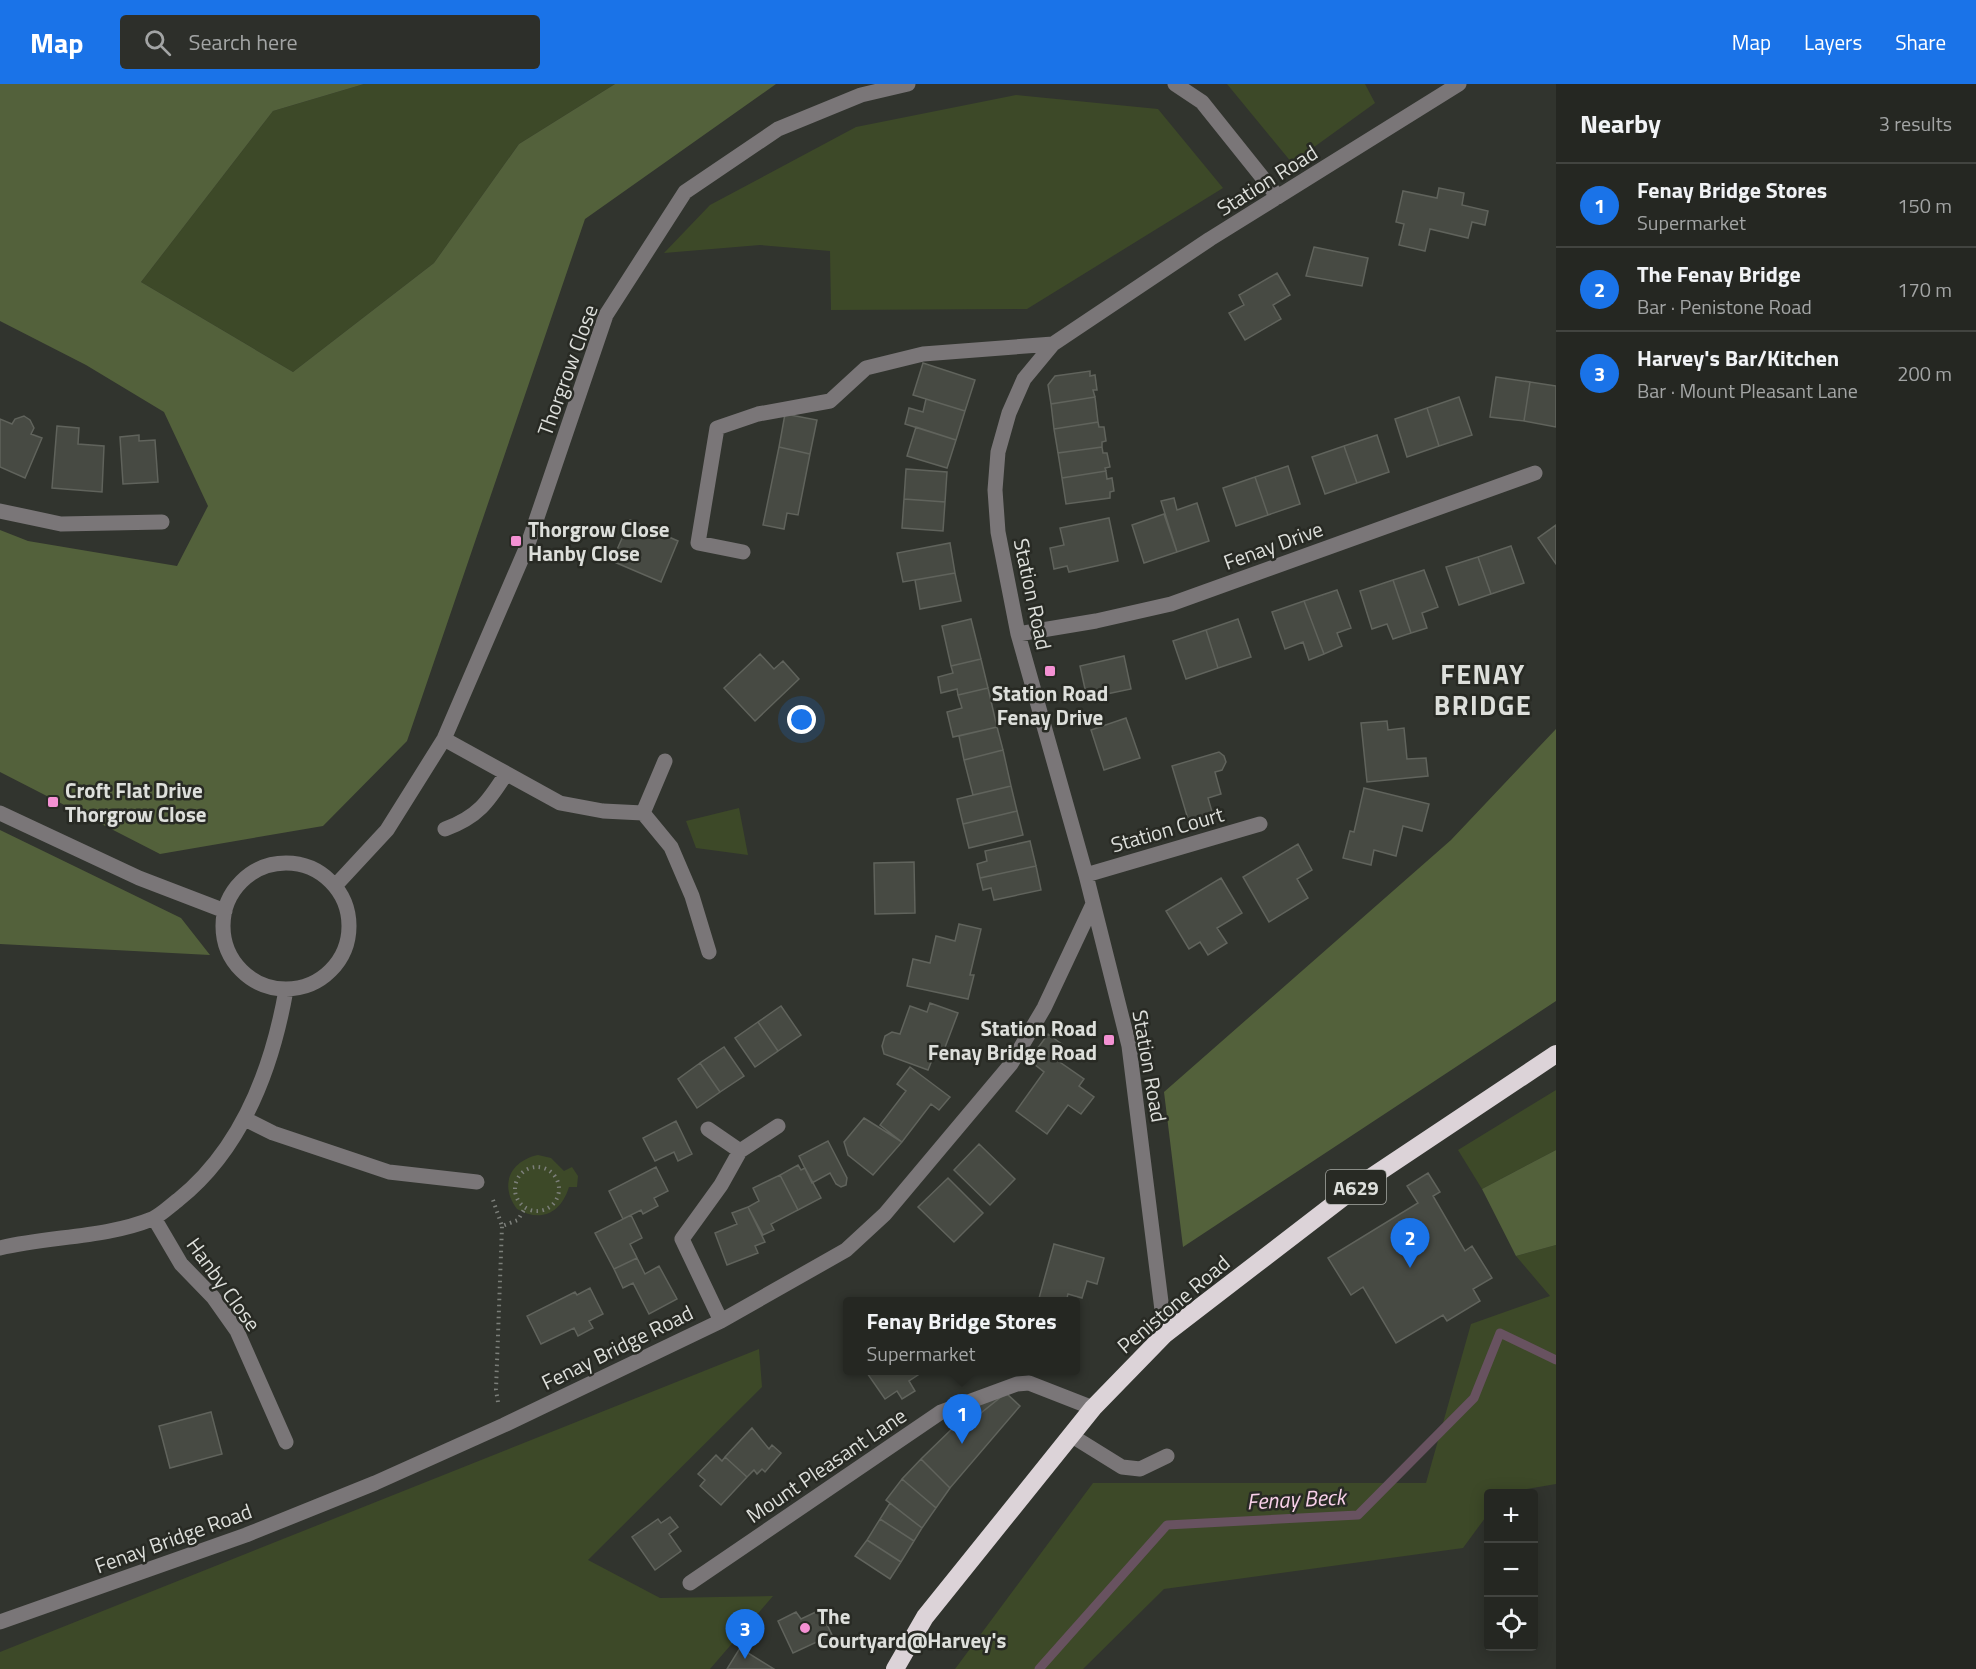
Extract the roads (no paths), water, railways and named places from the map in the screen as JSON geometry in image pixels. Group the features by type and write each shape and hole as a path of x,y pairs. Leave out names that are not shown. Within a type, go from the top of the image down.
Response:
{"highway":[{"name":"Penistone Road","path":"896,1669 925,1617 1093,1408 1165,1334 1355,1188 1556,1054"}],"street":[{"name":"Thorgrow Close","path":"335,886 387,830 444,739 528,544 606,315 685,192 778,129 861,95 908,84"},
{"path":"1175,84 1202,102 1278,197"},
{"name":"Station Road","path":"1165,1334 1129,1046 1086,875 1018,634 998,532 995,490 998,453 1009,413 1024,379 1053,344 1116,300 1459,84"},
{"path":"743,552 698,543 717,428 758,414 830,401 866,368 923,354 1053,344"},
{"name":"Fenay Drive","path":"1018,634 1096,621 1171,604 1534,473"},
{"path":"0,511 60,524 162,522"},
{"path":"444,739 560,803 603,811 643,813 671,847 692,896 709,952"},
{"path":"643,813 665,761"},
{"path":"445,829 466,822 487,803 506,774"},
{"path":"0,813 139,878 225,911"},
{"name":"Station Court","path":"1086,875 1260,824"},
{"path":"282,863 303,864 321,873 335,886 346,904 350,924 347,944 338,963 324,978 306,987 286,990 267,987 250,978 236,965 226,949 223,930 225,911 232,892 246,877 263,867 282,863"},
{"name":"Fenay Bridge Road","path":"0,1622 246,1535 375,1483 504,1425 721,1321 846,1250 885,1214 1011,1064 1044,1008 1093,904"},
{"path":"0,1248 111,1230 154,1218 199,1183 245,1119 263,1083 279,1031 286,990"},
{"path":"245,1119 273,1133 389,1172 477,1182"},
{"path":"721,1321 682,1239 721,1185 740,1151 778,1126"},
{"path":"708,1129 740,1151"},
{"name":"Hanby Close","path":"154,1218 180,1264 213,1297 237,1331 285,1443"},
{"name":"Mount Pleasant Lane","path":"690,1583 941,1412 1017,1384 1029,1383 1093,1408"},
{"path":"1072,1436 1122,1467 1140,1469 1167,1456"}],"waterway":[{"name":"Fenay Beck","path":"1039,1669 1167,1525 1358,1515 1474,1398 1500,1333 1556,1360"}],"place":[{"name":"Thorgrow Close Hanby Close","path":"516,541"},
{"name":"Station Road Fenay Drive","path":"1050,671"},
{"name":"Croft Flat Drive Thorgrow Close","path":"53,802"},
{"name":"Station Road Fenay Bridge Road","path":"1109,1040"},
{"name":"The Fenay Bridge","path":"1410,1268"},
{"name":"Fenay Bridge Stores","path":"962,1444"},
{"name":"The Courtyard@Harvey's","path":"805,1628"},
{"name":"Harvey's Bar/Kitchen","path":"745,1659"}],"district":[{"name":"FENAY BRIDGE","path":"1483,688"}]}
